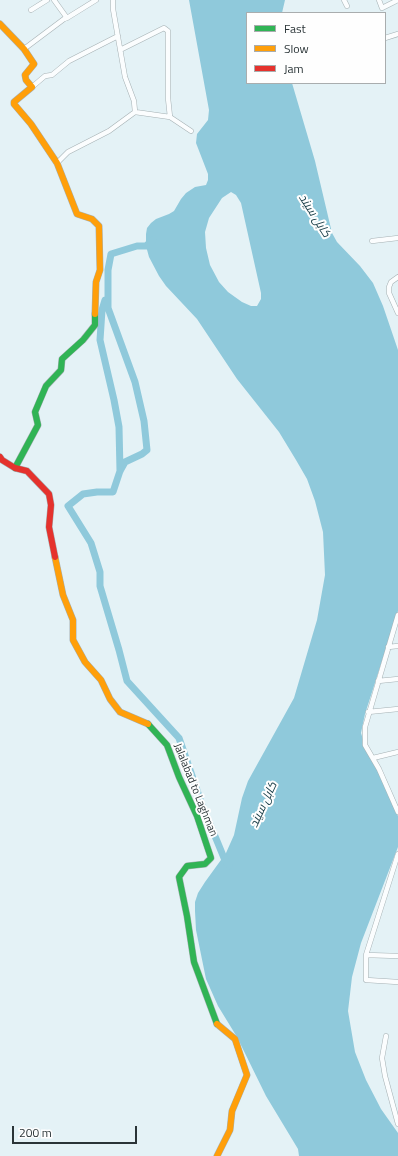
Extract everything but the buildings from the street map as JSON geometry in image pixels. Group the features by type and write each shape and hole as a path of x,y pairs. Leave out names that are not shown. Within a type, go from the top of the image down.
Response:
{"street":[{"path":"30,10 47,0"},
{"path":"54,0 67,18"},
{"path":"24,50 64,18 67,18 96,0"},
{"path":"113,0 113,9 125,78 134,101 135,112"},
{"path":"344,0 347,6"},
{"path":"379,0 382,8 398,0"},
{"path":"0,24 24,50 34,64 25,74 26,80 32,87"},
{"path":"120,50 164,28 168,31 168,98 170,117"},
{"path":"386,38 398,34"},
{"path":"15,468 38,425 35,412 46,386 61,370 62,360 83,340 95,325 96,282 100,270 99,226 92,219 77,214 57,163 31,124 14,104 45,76 52,76 70,61 118,36"},
{"path":"57,163 68,152 109,130 135,112 170,117 191,131"},
{"path":"372,241 398,238"},
{"path":"398,277 391,282 389,287 398,314"},
{"name":"Jalalabad to Laghman","path":"0,457 2,460 15,468 27,471 49,494 51,505 49,527 63,595 73,620 73,640 85,662 102,680 110,699 120,712 149,725 167,745 179,777 197,816 211,858 205,864 187,866 179,877 194,962 216,1022 235,1039 247,1075 232,1111 230,1130 217,1156"},
{"path":"398,615 365,726 365,744 380,770 398,812"},
{"path":"388,647 398,646"},
{"path":"378,682 398,679"},
{"path":"368,712 398,709"},
{"path":"373,758 398,752"},
{"path":"398,854 366,956 366,980 398,982"},
{"path":"392,872 398,872"},
{"path":"366,956 398,956"},
{"path":"386,1036 382,1058 385,1076 398,1124"}],"water":[{"name":"کابل سيند","path":"189,0 285,0 282,12 246,12 246,84 292,84 315,161 332,233 337,242 360,266 373,283 383,306 398,350 398,611 365,714 361,733 366,749 398,816 398,847 361,943 352,977 348,1011 355,1052 366,1080 381,1109 398,1133 398,1156 299,1156 298,1149 266,1096 237,1037 218,1006 206,979 196,930 195,902 198,893 226,853 234,835 242,798 248,781 294,698 317,620 325,575 323,532 315,501 307,479 279,432 237,379 197,319 166,286 159,276 149,257 146,246 147,228 151,223 156,219 174,211 186,193 195,187 206,185 208,174 196,143 197,134 208,120 209,110","holes":["231,192 236,195 241,203 261,293 261,299 257,306 251,306 242,302 228,292 219,282 210,265 206,248 205,232 209,218 222,198"]}],"waterway":[{"path":"153,240 146,246 137,246 111,254 108,270 108,308 135,382 144,421 147,450 125,462 120,471 113,492 83,494 68,506 91,543 100,572 100,586 127,681 179,738 201,802 224,858 229,866"},
{"path":"105,300 102,310 100,340 119,427 120,471"}],"traffic: fast":[{"path":"15,468 38,425 35,412 46,386 61,370 62,359 83,340 95,325 95,314"},
{"path":"148,724 167,745 179,777 197,816 211,858 205,864 187,866 179,877 194,962 217,1024"}],"traffic: slow":[{"path":"0,24 24,49 34,64 25,75 26,80 32,87 14,102 14,104 31,124 57,163 77,214 92,219 99,226 100,270 96,282 95,314"},
{"path":"55,557 63,595 73,620 73,640 85,662 101,680 110,699 120,712 148,724"},
{"path":"217,1024 235,1039 247,1075 232,1111 230,1130 217,1156"}],"traffic: jam":[{"path":"0,457 2,460 15,468 27,471 49,494 51,505 49,527 55,557"}]}
